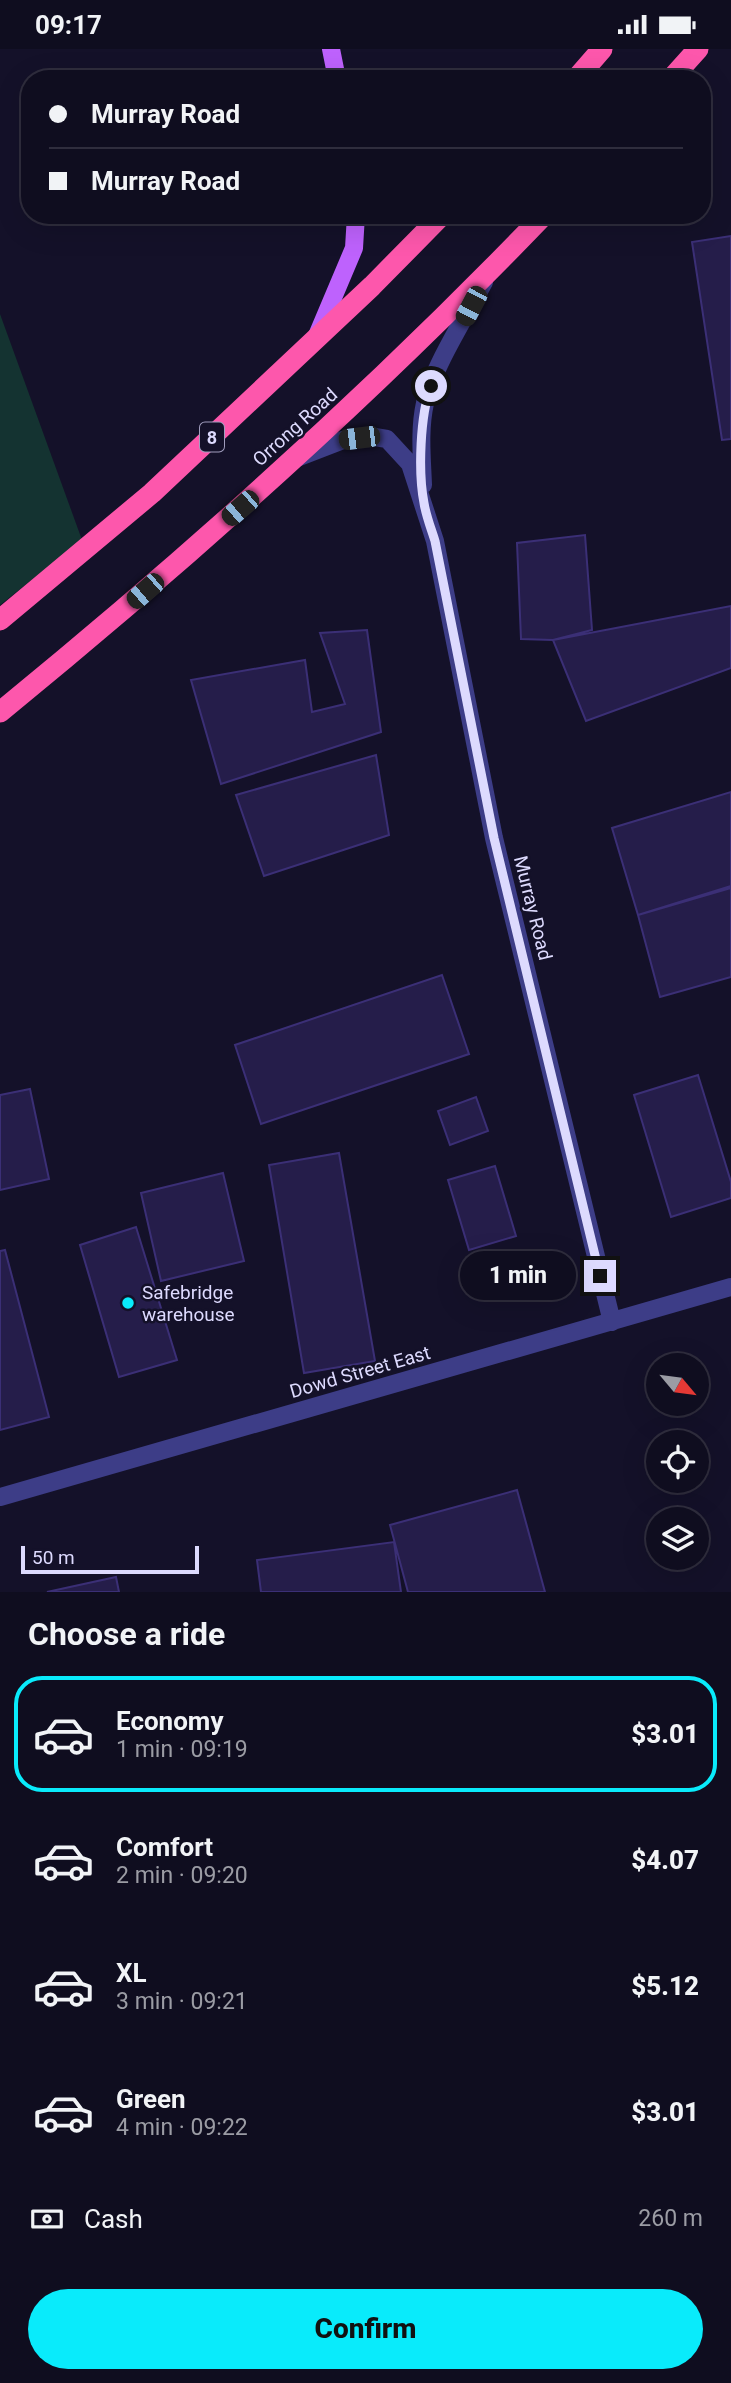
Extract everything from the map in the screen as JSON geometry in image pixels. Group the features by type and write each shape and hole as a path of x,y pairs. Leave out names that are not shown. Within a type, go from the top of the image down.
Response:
{"highway":[{"path":"584,70 602,49"},
{"path":"679,70 698,49"},
{"name":"8","path":"0,620 152,493 314,341 433,224"},
{"name":"Orrong Road","path":"0,712 107,625 297,458 535,224"}],"main road":[{"path":"331,49 335,70"},
{"path":"314,341 354,248 355,224"}],"street":[{"name":"Murray Road","path":"424,502 421,447 425,403 438,370 489,272"},
{"name":"Murray Road","path":"297,458 343,440 375,437 387,439 410,464 424,502 435,541 494,838 612,1322"},
{"name":"Dowd Street East","path":"0,1497 731,1287"}],"green space":[{"path":"0,314 82,540 0,605"}],"building":[{"path":"731,236 731,439 722,440 692,242"},
{"path":"585,535 592,630 553,640 521,639 517,543"},
{"path":"731,606 731,668 586,721 553,640"},
{"path":"367,630 381,732 221,784 191,680 305,660 312,712 345,704 320,633"},
{"path":"376,755 389,835 264,876 236,795"},
{"path":"731,792 731,886 638,915 612,828"},
{"path":"731,888 731,977 660,997 638,915"},
{"path":"442,975 469,1054 261,1124 235,1045"},
{"path":"698,1075 731,1182 731,1198 671,1217 634,1095"},
{"path":"30,1089 49,1179 0,1190 0,1095"},
{"path":"476,1097 488,1131 450,1145 438,1111"},
{"path":"339,1153 375,1361 304,1373 269,1165"},
{"path":"495,1166 516,1236 469,1250 448,1180"},
{"path":"223,1173 244,1261 161,1281 141,1193"},
{"name":"Safebridge warehouse","path":"136,1227 177,1360 119,1377 80,1245"},
{"path":"5,1250 49,1417 0,1430 0,1251"},
{"path":"517,1490 545,1592 408,1592 390,1525"},
{"path":"394,1542 401,1592 261,1592 257,1560"},
{"path":"116,1577 119,1592 47,1592"}],"place":[{"name":"Safebridge warehouse","path":"128,1303"}],"route":[{"path":"431,386 425,403 421,447 424,502 435,541 494,838 600,1276"}]}
